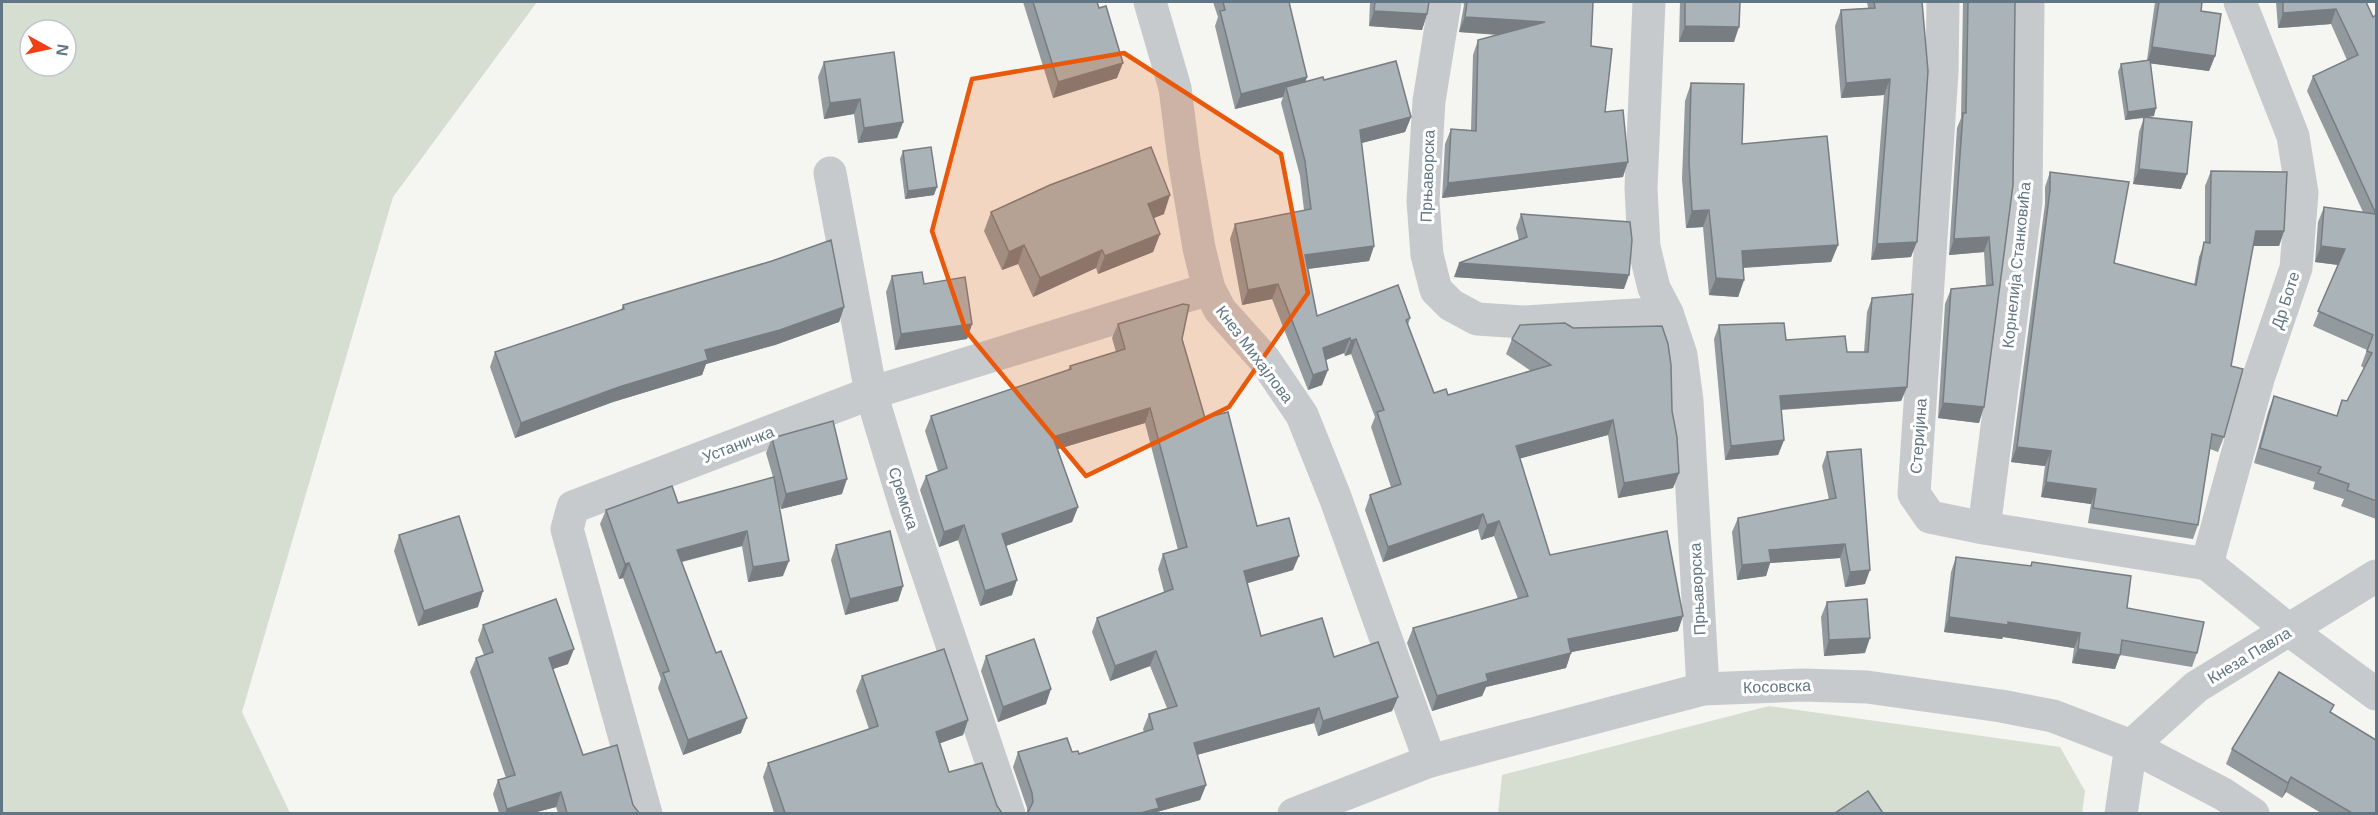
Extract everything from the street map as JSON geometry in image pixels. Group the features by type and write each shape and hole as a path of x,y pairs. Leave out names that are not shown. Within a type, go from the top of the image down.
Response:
{"street":[{"name":"Кнез Михајлова","path":"1150,2 1175,88 1199,248 1209,289 1220,310 1264,359 1302,416 1335,497 1430,761"},
{"name":"Прњаворска","path":"1445,2 1430,101 1423,201 1426,255 1436,290 1451,305 1477,319 1523,322 1667,313"},
{"name":"Прњаворска","path":"1649,2 1641,188 1644,247 1654,288 1667,313 1681,355 1687,401 1702,689"},
{"name":"Стеријина","path":"1943,2 1942,73 1914,494 1930,517 1984,528 2207,564 2289,630 2376,694"},
{"name":"Корнелија Станковића","path":"1984,528 2026,202 2028,2"},
{"name":"Др Боте","path":"2207,564 2258,379 2296,268 2302,193 2293,136 2240,2"},
{"name":"Сремска","path":"830,173 872,393 906,508 1009,813"},
{"name":"Устаничка","path":"646,813 567,529 573,507 872,393 1209,289"},
{"name":"Кнеза Павла","path":"2131,746 2196,687 2376,576"},
{"name":"Косовска","path":"1294,813 1430,761 1702,689 1802,685 1867,687 1940,696 2053,716 2131,746 2223,794 2253,813"},
{"path":"2121,813 2131,746"}],"highlighted area":[{"path":"1124,53 1281,154 1308,293 1229,407 1086,476 966,331 932,231 972,79"}],"shaded area":[{"path":"2,2 537,2 393,197 242,712 290,813 2,813"},
{"path":"1769,706 2060,747 2085,791 2082,814 1498,814 1502,775"}],"building":[{"path":"1033,2 1097,2 1099,8 1106,6 1123,63 1058,82"},
{"path":"1223,2 1289,2 1307,77 1241,94 1220,11 1225,10"},
{"path":"1375,2 1429,2 1427,14 1374,11"},
{"path":"1467,2 1593,2 1591,46 1612,49 1605,112 1623,110 1628,162 1448,183 1451,129 1476,131 1478,40 1545,22 1465,17"},
{"path":"1685,2 1740,2 1739,27 1685,26"},
{"path":"1874,2 1922,2 1928,71 1917,242 1877,244 1890,79 1846,83 1841,10 1875,8"},
{"path":"1968,2 2015,2 2013,185 1984,407 1943,403 1951,289 1993,285 1989,237 1954,239 1963,113 1966,113"},
{"path":"2159,2 2202,2 2201,11 2221,14 2215,56 2152,47"},
{"path":"2283,2 2366,2 2373,17 2376,15 2376,214 2313,76 2358,55 2336,9 2283,13"},
{"path":"894,52 903,122 864,128 860,99 830,103 824,62"},
{"path":"2150,60 2156,108 2128,112 2121,64"},
{"path":"1396,61 1411,117 1360,130 1374,246 1305,255 1317,316 1398,285 1410,318 1406,320 1434,393 1446,389 1448,395 1551,365 1512,339 1520,325 1565,323 1573,328 1662,326 1671,365 1672,411 1677,437 1679,473 1624,483 1613,420 1516,446 1550,555 1667,531 1683,616 1568,639 1571,653 1486,674 1488,681 1437,696 1413,628 1528,596 1499,521 1487,525 1483,514 1388,547 1370,495 1401,484 1377,412 1384,410 1356,339 1351,341 1350,338 1323,348 1328,370 1313,375 1278,284 1248,290 1235,224 1311,209 1305,161 1286,87 1323,77 1324,80"},
{"path":"1691,83 1744,84 1742,144 1827,136 1838,245 1742,251 1744,280 1716,278 1709,210 1692,211 1689,162"},
{"path":"2144,117 2192,122 2187,174 2139,169"},
{"path":"931,147 937,187 908,191 903,151"},
{"path":"1151,147 1170,195 1148,204 1160,234 1105,256 1102,250 1040,278 1024,245 1009,252 991,212 1050,185"},
{"path":"2211,171 2287,172 2284,231 2256,231 2231,366 2243,369 2224,437 2212,434 2198,525 2093,508 2096,489 2046,482 2051,451 2017,447 2050,190 2050,172 2129,182 2114,263 2196,285 2204,242 2210,243"},
{"path":"2324,207 2376,214 2376,501 2347,490 2349,484 2318,473 2321,467 2260,448 2274,396 2337,416 2342,400 2347,401 2372,353 2367,351 2373,335 2318,311 2345,249 2321,246"},
{"path":"1521,214 1630,222 1632,240 1629,275 1459,263 1527,237"},
{"path":"831,240 844,307 780,330 705,350 708,360 619,387 521,423 495,352 624,309 623,305 772,261"},
{"path":"922,272 924,284 965,277 972,324 901,334 892,276"},
{"path":"1913,294 1907,387 1780,396 1784,440 1731,446 1719,325 1784,323 1786,340 1845,336 1847,352 1868,352 1872,298"},
{"path":"1183,304 1189,305 1182,339 1205,418 1228,412 1257,526 1289,518 1299,556 1244,571 1261,636 1322,618 1334,657 1378,642 1398,697 1323,721 1319,708 1194,743 1206,785 1156,799 1159,808 1141,813 1026,813 1033,802 1032,793 1018,752 1067,738 1072,752 1078,751 1079,754 1153,729 1149,714 1177,706 1156,651 1115,666 1097,618 1173,589 1163,554 1187,547 1150,408 1053,437 1078,507 1002,534 1017,580 985,591 964,525 944,532 926,476 947,468 931,416 1071,369 1070,366 1125,349 1118,324"},
{"path":"833,421 847,479 786,494 772,438"},
{"path":"1861,449 1870,570 1850,572 1845,544 1769,550 1771,562 1742,565 1738,518 1836,498 1827,452"},
{"path":"774,477 789,561 753,567 747,531 677,550 716,653 721,651 747,718 688,740 663,673 669,671 629,563 625,564 606,510 672,486 678,503"},
{"path":"459,516 483,591 424,611 399,535"},
{"path":"890,531 903,586 850,599 836,545"},
{"path":"1956,557 2031,566 2032,562 2131,576 2127,608 2204,622 2197,653 2122,640 2120,655 2078,649 2080,633 2008,622 2008,625 1949,617"},
{"path":"556,599 574,649 549,658 583,755 617,745 633,805 639,813 567,813 561,792 507,809 498,780 515,775 476,658 493,652 483,625"},
{"path":"1867,599 1870,638 1829,640 1827,602"},
{"path":"1034,639 1051,689 1003,707 986,656"},
{"path":"944,649 968,720 936,732 949,772 982,763 997,806 1002,813 785,813 768,763 878,726 862,676"},
{"path":"2279,672 2334,705 2330,712 2376,740 2376,813 2352,813 2291,777 2288,783 2232,749"},
{"path":"1868,791 1883,813 1835,813"}]}
